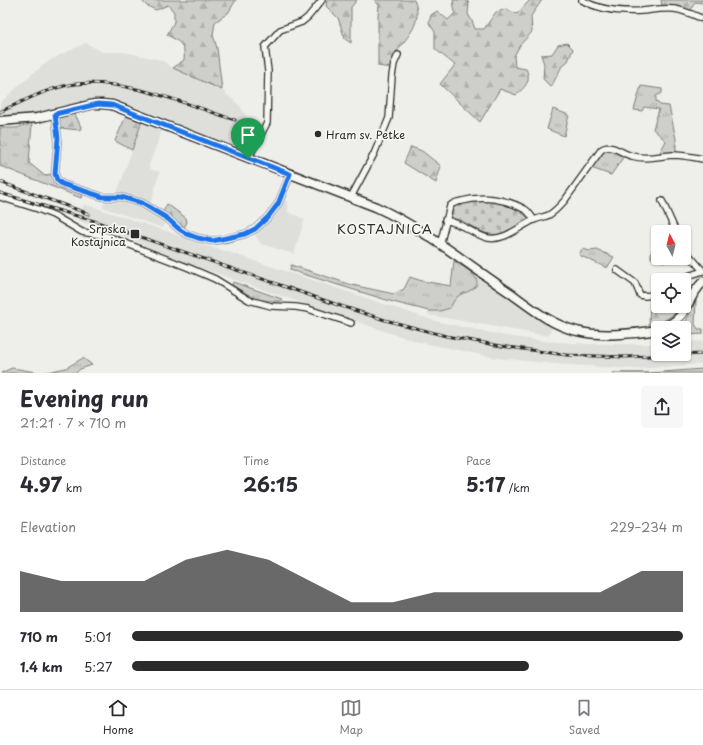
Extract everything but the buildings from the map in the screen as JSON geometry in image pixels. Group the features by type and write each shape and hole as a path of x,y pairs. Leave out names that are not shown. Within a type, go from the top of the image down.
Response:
{"main road":[{"path":"0,121 18,120 55,114 87,106 107,104 398,217 546,318 565,328 578,332 590,333 632,334 651,331"},
{"path":"676,321 680,318 693,295 703,282"}],"street":[{"path":"248,159 267,123 268,71 265,47 280,30 302,22 308,18 322,0"},
{"path":"582,0 591,6 600,8 639,11 673,9 703,19"},
{"path":"351,198 374,154 388,118 392,76 394,64 398,55"},
{"path":"55,114 58,138 55,174 57,180 62,184 103,197 121,197 142,203 168,219 187,234 198,238 212,241 245,234 255,229 268,217 278,204 290,174"},
{"path":"445,220 464,226 487,238 512,233 534,220 547,216 558,208 601,150 605,147 610,147 632,156 645,158 672,155 703,160"},
{"path":"0,197 43,211 82,232 107,236 187,266 215,279 249,300 271,306 308,309 351,324"},
{"path":"440,245 445,220 449,208 453,203 484,197 497,199 527,211 534,220"},
{"path":"662,201 673,225"},
{"path":"691,257 703,271 691,275"},
{"path":"617,270 632,279 640,295 651,295"}],"shaded area":[{"path":"86,43 102,52 124,52 161,60 173,68 222,90 240,106 246,116 238,148 117,104 33,116 0,118 0,103 33,73 52,59"},
{"path":"142,121 163,128 149,165 150,169 160,172 150,205 131,196 117,193"},
{"path":"116,198 140,205 167,220 163,228 102,207 106,199"},
{"path":"282,200 288,202 288,212 304,219 294,254 261,244 254,233 267,221"},
{"path":"84,204 169,232 197,243 435,321 506,336 544,341 587,344 651,344 651,361 691,361 691,342 703,341 703,364 637,369 555,364 497,358 419,342 179,260 112,231 78,221"},
{"path":"474,274 553,325 548,336 428,315 429,311 440,311 450,308 455,298 462,293 472,290 476,285 477,279"}],"green space":[{"path":"141,0 236,0 228,13 215,22 213,35 217,48 222,90 173,68 184,60 184,51 181,44 167,35 174,22 174,12 168,5 156,10 147,6"},
{"path":"327,0 357,0 351,7 351,43 345,39 338,18 326,6"},
{"path":"374,0 414,0 417,8 416,22 413,29 396,53 391,68 378,66 379,5"},
{"path":"453,0 466,0 469,3 468,14 475,29 484,29 496,12 506,9 517,14 530,0 542,0 531,16 532,32 520,45 514,56 515,67 526,69 528,73 527,84 516,95 500,89 480,122 440,84 455,65 435,49 435,32 429,23 431,15 437,11 448,20 455,13"},
{"path":"661,0 703,0 703,3 695,2 690,11 677,6 662,6"},
{"path":"567,43 573,49 568,61 562,66 551,87 543,79 544,64 541,55 552,54 558,45"},
{"path":"641,86 662,89 662,93 656,96 656,101 660,105 669,106 676,139 676,153 659,154 666,141 653,129 659,109 644,107 642,111 634,110"},
{"path":"553,109 569,115 564,136 547,129"},
{"path":"75,114 81,127 80,130 59,128 58,118"},
{"path":"126,116 142,121 132,150 115,141"},
{"path":"32,122 29,163 45,176 50,174 60,186 83,195 81,198 0,166 0,128 17,128"},
{"path":"411,147 422,151 441,166 436,183 404,163"},
{"path":"604,151 614,152 624,156 611,175 591,168"},
{"path":"473,200 496,202 510,206 529,219 509,231 498,235 484,233 462,221 448,217 454,206"},
{"path":"167,204 186,218 187,222 184,228 163,212"},
{"path":"582,249 590,251 597,250 614,257 607,268 579,255"},
{"path":"454,261 468,270 476,278 476,286 457,297 450,308 440,311 429,311 393,302 290,270 291,265 352,285 394,294 404,289 410,277 422,281 451,286"},
{"path":"233,282 282,299 282,301 261,300 232,285"},
{"path":"650,300 651,313 674,313 662,321 651,321 651,327 649,328"},
{"path":"696,300 695,324 698,329 703,329 703,334 691,335 691,321 686,321"},
{"path":"83,358 92,365 80,369 76,373 42,373 66,368"},
{"path":"12,368 42,373 1,373"},
{"path":"703,369 703,373 649,373"}],"railway":[{"path":"0,112 56,88 84,83 106,84 151,92 235,120"},
{"path":"0,182 89,214"},
{"path":"0,193 94,221 341,306 385,320 446,336 501,346 566,355 625,357 703,354"}],"place":[{"name":"Hram sv. Petke","path":"318,134"},
{"name":"Srpska Kostajnica","path":"135,234"}],"district":[{"name":"KOSTAJNICA","path":"385,228"}],"route":[{"path":"98,104 112,105 248,159 290,174 278,204 268,217 255,229 245,234 212,241 198,238 179,229 156,210 142,203 121,197 103,197 88,193 68,187 57,180 55,168 58,154 58,138 55,114 98,104"}]}
